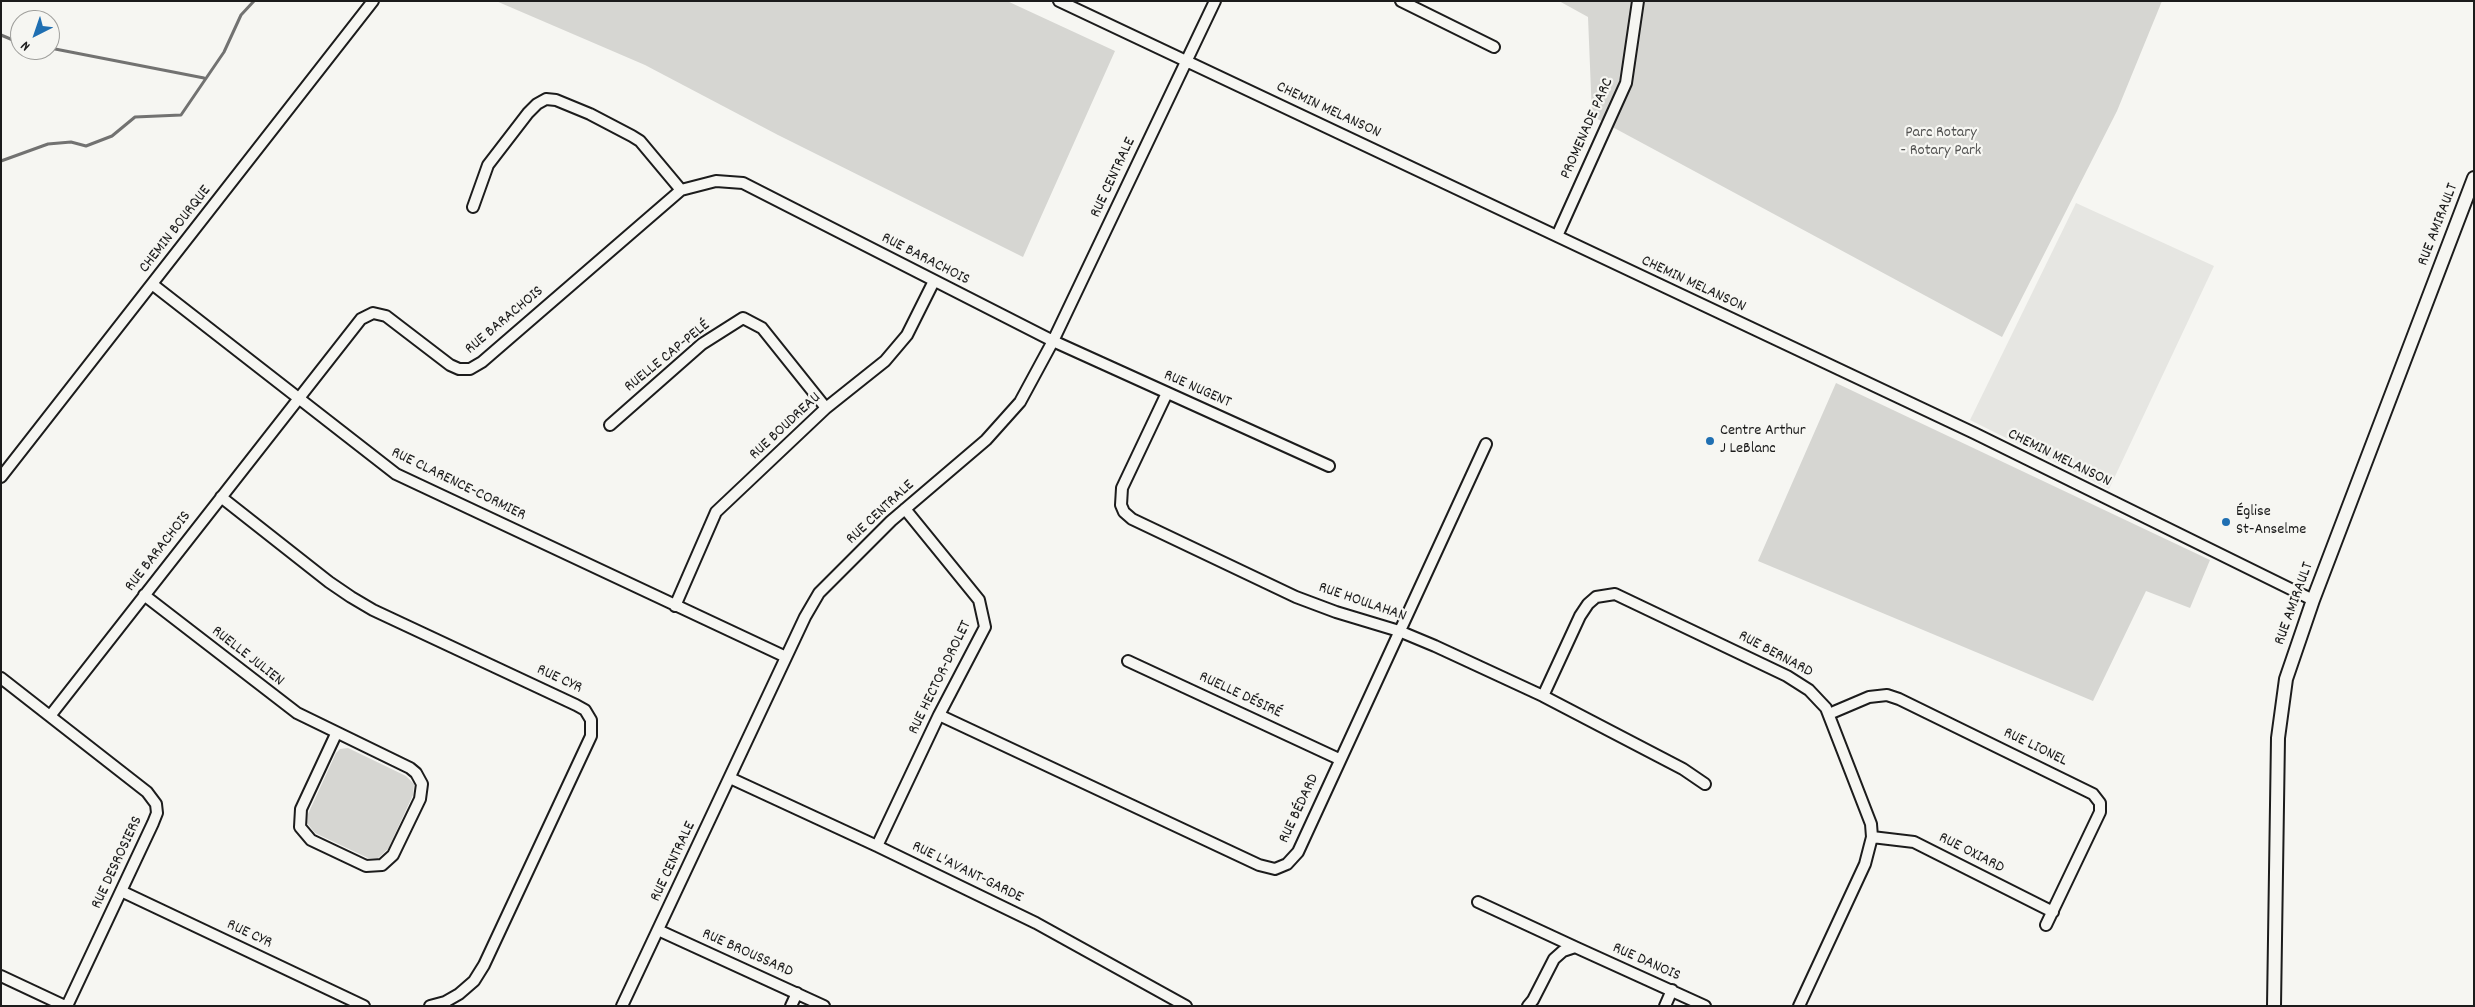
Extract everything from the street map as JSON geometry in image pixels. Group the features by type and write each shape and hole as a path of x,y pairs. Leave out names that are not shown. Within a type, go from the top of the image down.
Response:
{"main road":[{"name":"RUE AMIRAULT","path":"2274,1006 2278,738 2286,680 2313,600 2474,178"}],"street":[{"name":"CHEMIN BOURQUE","path":"1,476 373,1"},
{"name":"CHEMIN MELANSON","path":"1059,1 1974,433 2313,600"},
{"name":"RUE CENTRALE","path":"622,1006 818,593 904,509 986,440 1020,402 1053,341 1215,1"},
{"path":"1401,1 1494,47"},
{"name":"PROMENADE PARC","path":"1556,236 1626,83 1638,1"},
{"path":"473,207 488,165 528,113 537,104 546,99 556,100 582,111 640,141 681,190"},
{"name":"RUE BARACHOIS","path":"50,716 357,322 365,316 374,313 382,314 392,319 453,367 462,370 474,368 681,190 716,180 743,183 1053,341"},
{"name":"RUE BOUDREAU","path":"675,606 716,512 826,408 885,361 907,335 934,281"},
{"name":"RUE CLARENCE-CORMIER","path":"152,284 396,474 786,657"},
{"name":"RUELLE CAP-PELÉ","path":"610,425 702,344 743,318 762,328 826,408"},
{"name":"RUE NUGENT","path":"1053,341 1329,466"},
{"name":"RUE HOULAHAN","path":"1167,393 1122,488 1121,505 1124,512 1132,519 1296,597 1336,612 1399,631 1543,696 1683,769 1705,784"},
{"name":"RUE BÉDARD","path":"939,715 1259,865 1275,869 1287,864 1298,852 1339,759 1486,444"},
{"name":"RUE CYR","path":"221,496 329,582 356,600 576,705 585,710 591,720 593,727 591,736 484,965 474,981 460,994 445,1002 430,1006"},
{"name":"RUE HECTOR-DROLET","path":"877,846 939,715 985,627 979,600 904,509"},
{"name":"RUE BERNARD","path":"1543,696 1580,616 1588,604 1596,597 1615,594 1787,676 1809,690 1829,714 1871,824 1872,837 1865,864 1799,1006"},
{"name":"RUELLE JULIEN","path":"144,595 279,701 305,718 336,734 410,768 421,780 420,799 395,852 382,866 366,866 307,837 300,827 301,809 336,734"},
{"name":"RUELLE DÉSIRÉ","path":"1128,661 1339,759"},
{"name":"RUE DESROSIERS","path":"1,678 147,792 156,804 157,812 153,823 66,1006"},
{"name":"RUE LIONEL","path":"1829,714 1869,697 1887,695 1899,698 2093,794 2100,803 2100,812 2046,926"},
{"name":"RUE L'AVANT-GARDE","path":"730,778 1036,923 1186,1006"},
{"name":"RUE OXIARD","path":"1872,837 1914,842 2053,912"},
{"name":"RUE CYR","path":"121,891 364,1006"},
{"name":"RUE DANOIS","path":"1478,902 1705,1006"},
{"name":"RUE BROUSSARD","path":"658,930 824,1006"},
{"path":"1528,1006 1554,959 1563,951 1575,948"},
{"path":"1,976 66,1006"},
{"path":"1665,1006 1672,990"},
{"path":"791,1006 797,993"}],"shaded area":[{"path":"2076,203 2214,266 2109,489 1970,420"}],"green space":[{"path":"496,1 1007,1 1115,51 1023,257 778,135 645,65"},
{"name":"Parc Rotary - Rotary Park","path":"1559,1 2162,1 2117,111 2002,337 1592,116 1588,17"},
{"path":"1836,383 2210,560 2190,608 2146,591 2093,701 1758,561"},
{"path":"348,748 406,776 414,784 413,795 388,849 378,858 368,858 315,833 307,823 308,814 336,753 340,749"}],"waterway":[{"path":"1,161 48,144 71,142 86,146 112,136 135,117 181,115 224,52 241,15 254,1"},
{"path":"1,35 10,39"},
{"path":"60,50 204,78"}],"place":[{"name":"Centre Arthur J LeBlanc","path":"1710,441"},
{"name":"Église St-Anselme","path":"2226,522"}]}
